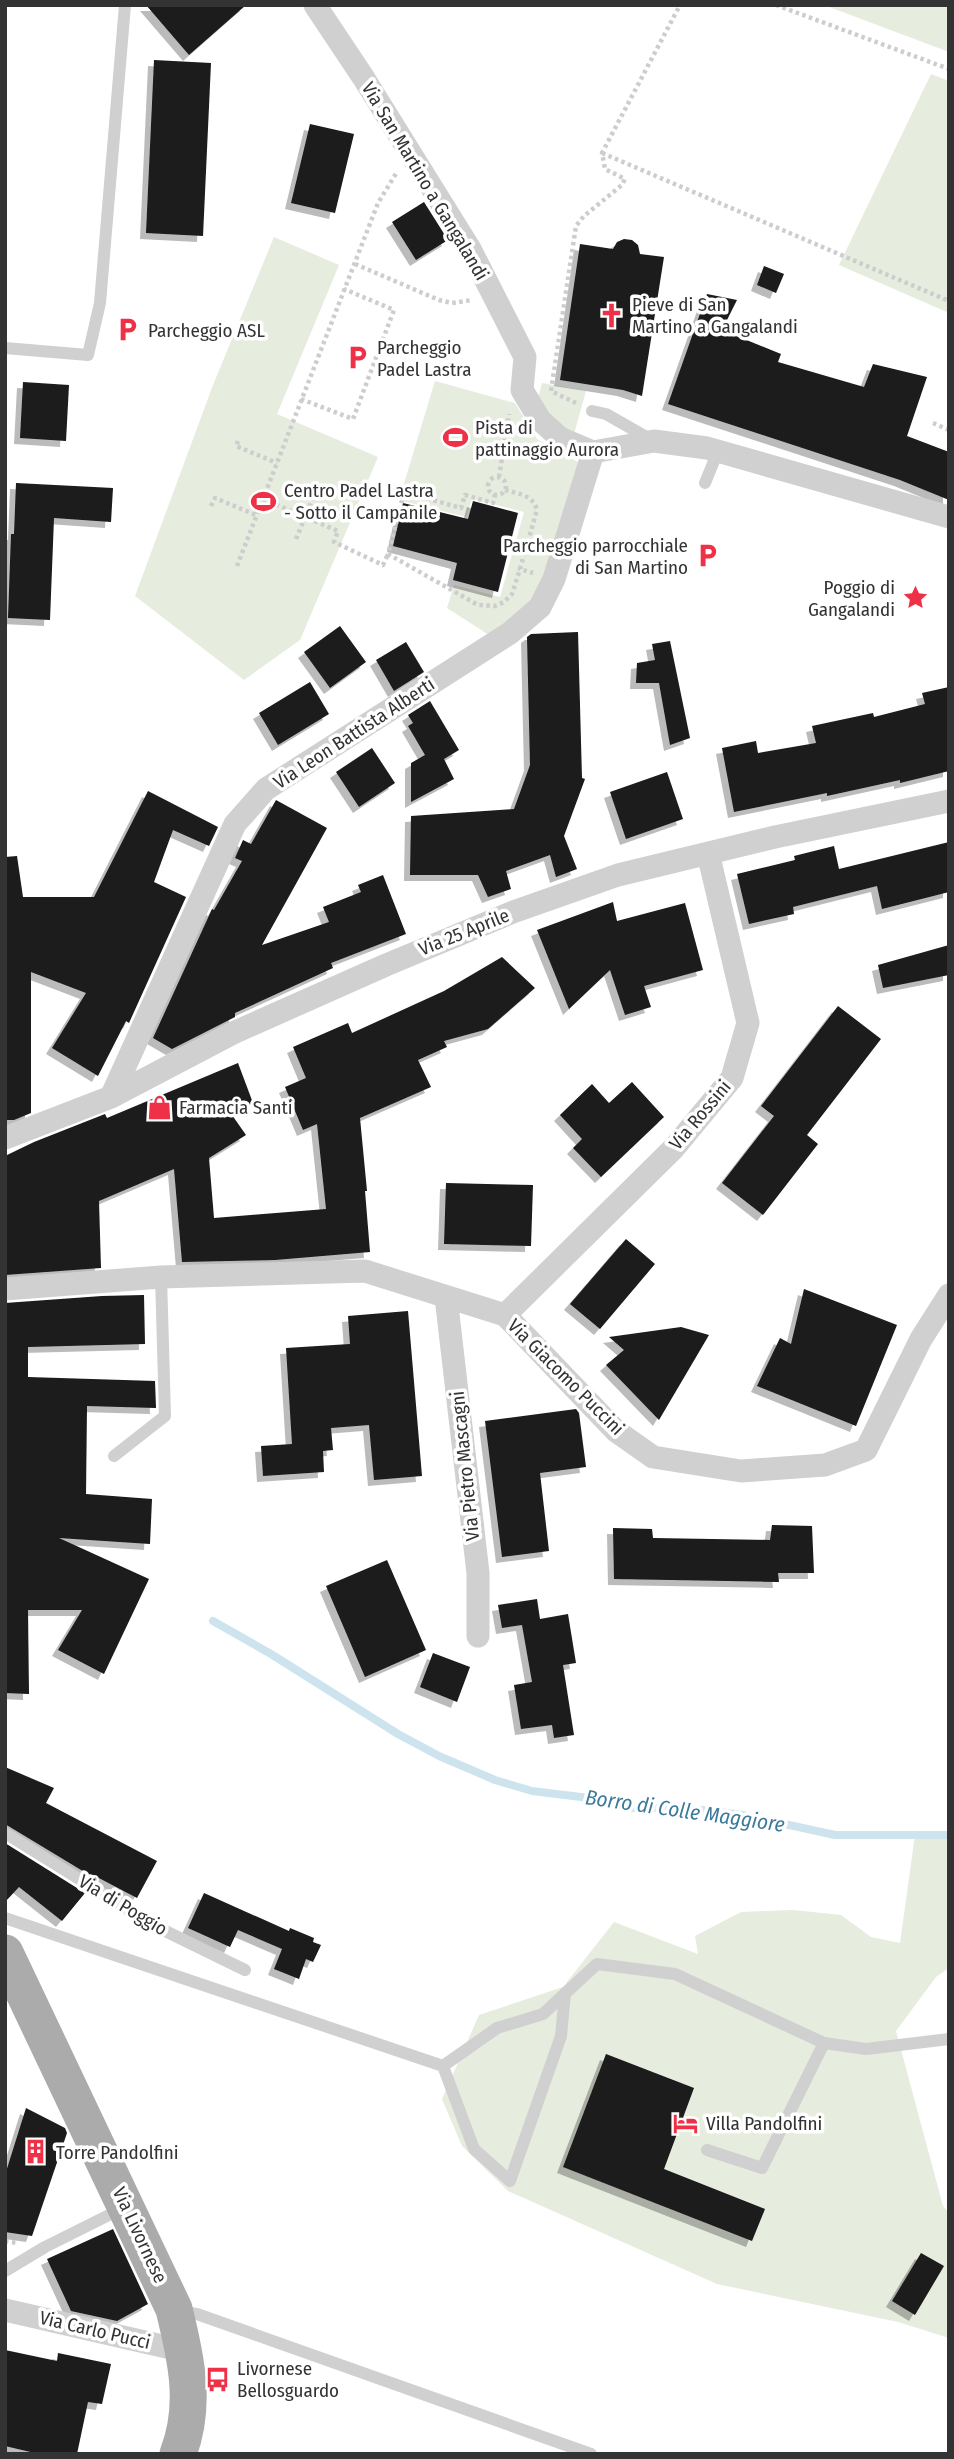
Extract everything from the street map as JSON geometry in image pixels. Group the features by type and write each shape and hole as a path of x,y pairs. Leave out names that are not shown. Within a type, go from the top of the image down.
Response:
{"main road":[{"name":"Via Livornese","path":"5,1952 174,2309 184,2351 190,2405 178,2454"}],"street":[{"name":"Via San Martino a Gangalandi","path":"315,5 470,249 525,356 522,390 540,420 559,439 593,452"},
{"path":"593,452 654,441 718,451 949,517"},
{"name":"Via Leon Battista Alberti","path":"111,1097 235,824 266,789 510,633 540,607 554,579 593,452"},
{"name":"Via 25 Aprile","path":"5,1138 111,1097 233,1033 513,912 618,875 949,801"},
{"name":"Via Rossini","path":"505,1315 674,1148 732,1078 748,1023 708,853"},
{"name":"Via Giacomo Puccini","path":"5,1289 161,1277 365,1271 505,1315 616,1431 653,1457 741,1471 825,1465 866,1450 921,1339 949,1296"},
{"name":"Via Pietro Mascagni","path":"446,1297 478,1573 478,1636"},
{"name":"Via Carlo Pucci","path":"5,2310 184,2351"}],"lane":[{"path":"5,348 88,355 100,303 125,5"},
{"path":"592,411 606,414 654,441"},
{"path":"705,483 718,451"},
{"path":"114,1455 165,1416 161,1277"},
{"name":"Via di Poggio","path":"5,1833 153,1924 245,1970"},
{"path":"5,1919 443,2066"},
{"path":"443,2066 498,2028 543,2014 597,1964 675,1974 824,2043 866,2049 949,2039"},
{"path":"443,2066 474,2149 510,2181 561,2036 565,1993"},
{"path":"707,2150 762,2168 824,2043"},
{"path":"5,2271 45,2247 127,2206"},
{"path":"174,2309 197,2314 591,2454"}],"path":[{"path":"592,411 551,391 576,226 584,216 622,185 625,179 605,169 602,152 680,5"},
{"path":"776,5 949,69"},
{"path":"602,152 949,301"},
{"path":"237,566 378,203 393,177 412,155"},
{"path":"355,264 439,300 452,303 474,300"},
{"path":"476,306 467,285 483,275"},
{"path":"301,399 353,419 394,310 344,289"},
{"path":"499,477 509,409"},
{"path":"933,423 949,430"},
{"path":"238,441 236,446 277,463"},
{"path":"499,477 505,482 505,490"},
{"path":"495,494 491,492 489,484 492,479 499,477"},
{"path":"388,554 478,605 495,606 504,602 512,594 537,510 535,503 526,496 505,490 495,494"},
{"path":"263,499 338,531 334,542 383,565 404,492 461,508 466,495 493,503 495,494"},
{"path":"296,539 315,493"},
{"path":"211,506 215,498 256,516"},
{"path":"520,569 554,579"}],"shaded area":[{"path":"824,5 949,5 949,52"},
{"path":"931,74 949,81 949,313 839,265"},
{"name":"Centro Padel Lastra - Sotto il Campanile","path":"274,237 339,265 277,414 378,457 300,640 244,680 135,596 213,385"},
{"path":"435,381 515,403 537,439 578,462 541,585 532,605 489,635 447,608 454,585 500,597 524,512 472,499 466,517 399,500"},
{"path":"542,383 586,391 574,434 552,424 538,398"},
{"name":"Villa Pandolfini","path":"915,1835 949,1839 949,1968 936,1977 896,2031 943,2206 949,2213 949,2338 898,2322 717,2284 508,2191 462,2146 442,2099 479,2015 563,1987 614,1922 698,1954 695,1936 741,1912 793,1910 841,1915 871,1937 900,1943"}],"building":[{"path":"146,5 246,5 189,55"},
{"path":"154,60 211,63 203,236 146,233"},
{"path":"310,124 354,134 335,213 291,203"},
{"path":"424,202 448,240 416,260 392,222"},
{"name":"Pieve di San Martino a Gangalandi","path":"632,240 638,245 640,254 664,257 642,396 623,390 560,380 580,244 613,249 617,242"},
{"path":"764,266 784,274 776,293 757,285"},
{"path":"707,294 737,300 722,330 781,354 778,362 864,387 873,364 927,377 907,436 949,452 949,500 900,480 668,404"},
{"path":"23,382 69,385 66,441 20,438"},
{"path":"16,483 113,488 111,522 54,518 50,620 8,618"},
{"path":"473,501 518,513 498,592 453,580 457,563 393,546 403,503 468,519"},
{"path":"340,626 366,662 330,688 304,652"},
{"path":"578,632 582,778 585,779 564,836 577,869 556,877 550,855 506,871 511,889 488,897 478,875 410,875 411,816 514,809 530,765 527,637 531,634"},
{"path":"670,641 690,738 670,745 659,683 636,683 637,663 655,660 652,644"},
{"path":"406,642 424,672 394,691 376,660"},
{"path":"310,682 329,714 278,745 259,713"},
{"path":"949,687 949,771 900,783 900,780 734,812 722,748 756,741 758,753 816,743 812,726 873,713 874,717 925,704 922,693"},
{"path":"430,701 459,750 444,759 454,779 411,802 411,763 425,755 408,726 413,723 408,715"},
{"path":"372,748 395,783 359,807 336,772"},
{"path":"667,772 683,819 626,839 610,792"},
{"path":"148,791 218,827 209,846 173,830 154,882 186,897 129,1023 126,1021 98,1076 52,1048 86,993 31,972 31,1113 14,1120 5,1120 5,857 17,856 23,897 94,897"},
{"path":"276,800 327,828 262,945 329,922 323,907 361,892 358,885 383,875 406,934 331,963 333,968 235,1013 235,1017 172,1049 153,1038 212,909 214,910 242,861 235,858 243,840 251,844"},
{"path":"949,842 949,892 882,909 877,886 793,907 794,914 749,924 737,874 795,860 794,856 834,846 839,869"},
{"path":"613,902 617,921 685,903 703,970 644,986 651,1007 625,1015 610,970 569,1009 537,930"},
{"path":"949,945 949,975 883,988 878,965"},
{"path":"502,957 535,988 488,1029 444,1041 447,1047 418,1060 431,1087 360,1118 370,1252 275,1260 182,1262 174,1169 99,1201 101,1268 5,1275 5,1156 105,1114 107,1118 238,1063 253,1103 232,1115 246,1135 209,1158 214,1218 326,1209 317,1124 303,1130 285,1087 306,1078 293,1047 348,1023 352,1033 444,991"},
{"path":"838,1006 881,1039 807,1135 818,1144 763,1215 722,1183 774,1116 761,1106"},
{"path":"632,1082 664,1117 601,1177 573,1148 582,1139 560,1115 592,1084 609,1103"},
{"path":"446,1183 533,1185 531,1246 444,1244"},
{"path":"626,1239 655,1264 600,1329 570,1304"},
{"path":"804,1289 897,1325 856,1426 757,1386 780,1338 791,1344"},
{"path":"144,1295 145,1344 28,1347 28,1377 155,1381 156,1408 87,1406 86,1494 152,1499 150,1544 59,1538 149,1579 104,1674 58,1650 82,1610 28,1610 29,1694 5,1693 5,1303"},
{"path":"408,1311 422,1476 374,1480 369,1425 331,1428 333,1450 323,1451 324,1472 263,1476 261,1446 292,1444 286,1348 350,1344 348,1316"},
{"path":"681,1327 709,1335 659,1420 606,1365 624,1350 609,1337"},
{"path":"576,1409 579,1413 586,1467 540,1473 549,1551 502,1557 485,1421"},
{"path":"772,1525 812,1526 814,1573 778,1573 779,1582 614,1579 613,1528 652,1529 653,1538 770,1540"},
{"path":"387,1560 426,1650 365,1677 326,1586"},
{"path":"537,1599 540,1619 568,1614 576,1663 563,1665 574,1735 554,1738 552,1725 521,1729 514,1685 532,1682 522,1625 502,1628 498,1605"},
{"path":"433,1653 470,1667 457,1702 420,1687"},
{"path":"5,1767 54,1788 46,1803 157,1861 137,1898 97,1877 96,1879 5,1824"},
{"path":"5,1843 85,1893 62,1921 19,1887 5,1902"},
{"path":"204,1893 289,1931 290,1928 314,1938 313,1942 321,1945 313,1962 306,1959 299,1979 274,1969 282,1949 238,1930 230,1947 188,1928"},
{"name":"Villa Pandolfini","path":"606,2054 694,2088 664,2169 765,2209 752,2241 563,2167"},
{"name":"Torre Pandolfini","path":"26,2108 65,2128 67,2133 32,2236 5,2232 5,2175"},
{"path":"113,2229 148,2304 117,2321 71,2311 47,2259"},
{"path":"921,2253 944,2266 915,2315 892,2301"},
{"path":"5,2350 57,2361 58,2353 111,2364 102,2404 88,2402 77,2454 39,2454 5,2446"}],"waterway":[{"name":"Borro di Colle Maggiore","path":"213,1621 398,1734 439,1756 495,1780 532,1791 581,1797 633,1808 685,1808 743,1815 835,1835 949,1835"}],"place":[{"name":"Pieve di San Martino a Gangalandi","path":"612,315"},
{"name":"Parcheggio ASL","path":"128,330"},
{"name":"Parcheggio Padel Lastra","path":"357,358"},
{"name":"Pista di pattinaggio Aurora","path":"455,438"},
{"name":"Centro Padel Lastra - Sotto il Campanile","path":"264,501"},
{"name":"Parcheggio parrocchiale di San Martino","path":"708,556"},
{"name":"Poggio di Gangalandi","path":"915,598"},
{"name":"Farmacia Santi","path":"159,1107"},
{"name":"Villa Pandolfini","path":"686,2123"},
{"name":"Torre Pandolfini","path":"36,2152"},
{"name":"Livornese Bellosguardo","path":"217,2379"}]}
